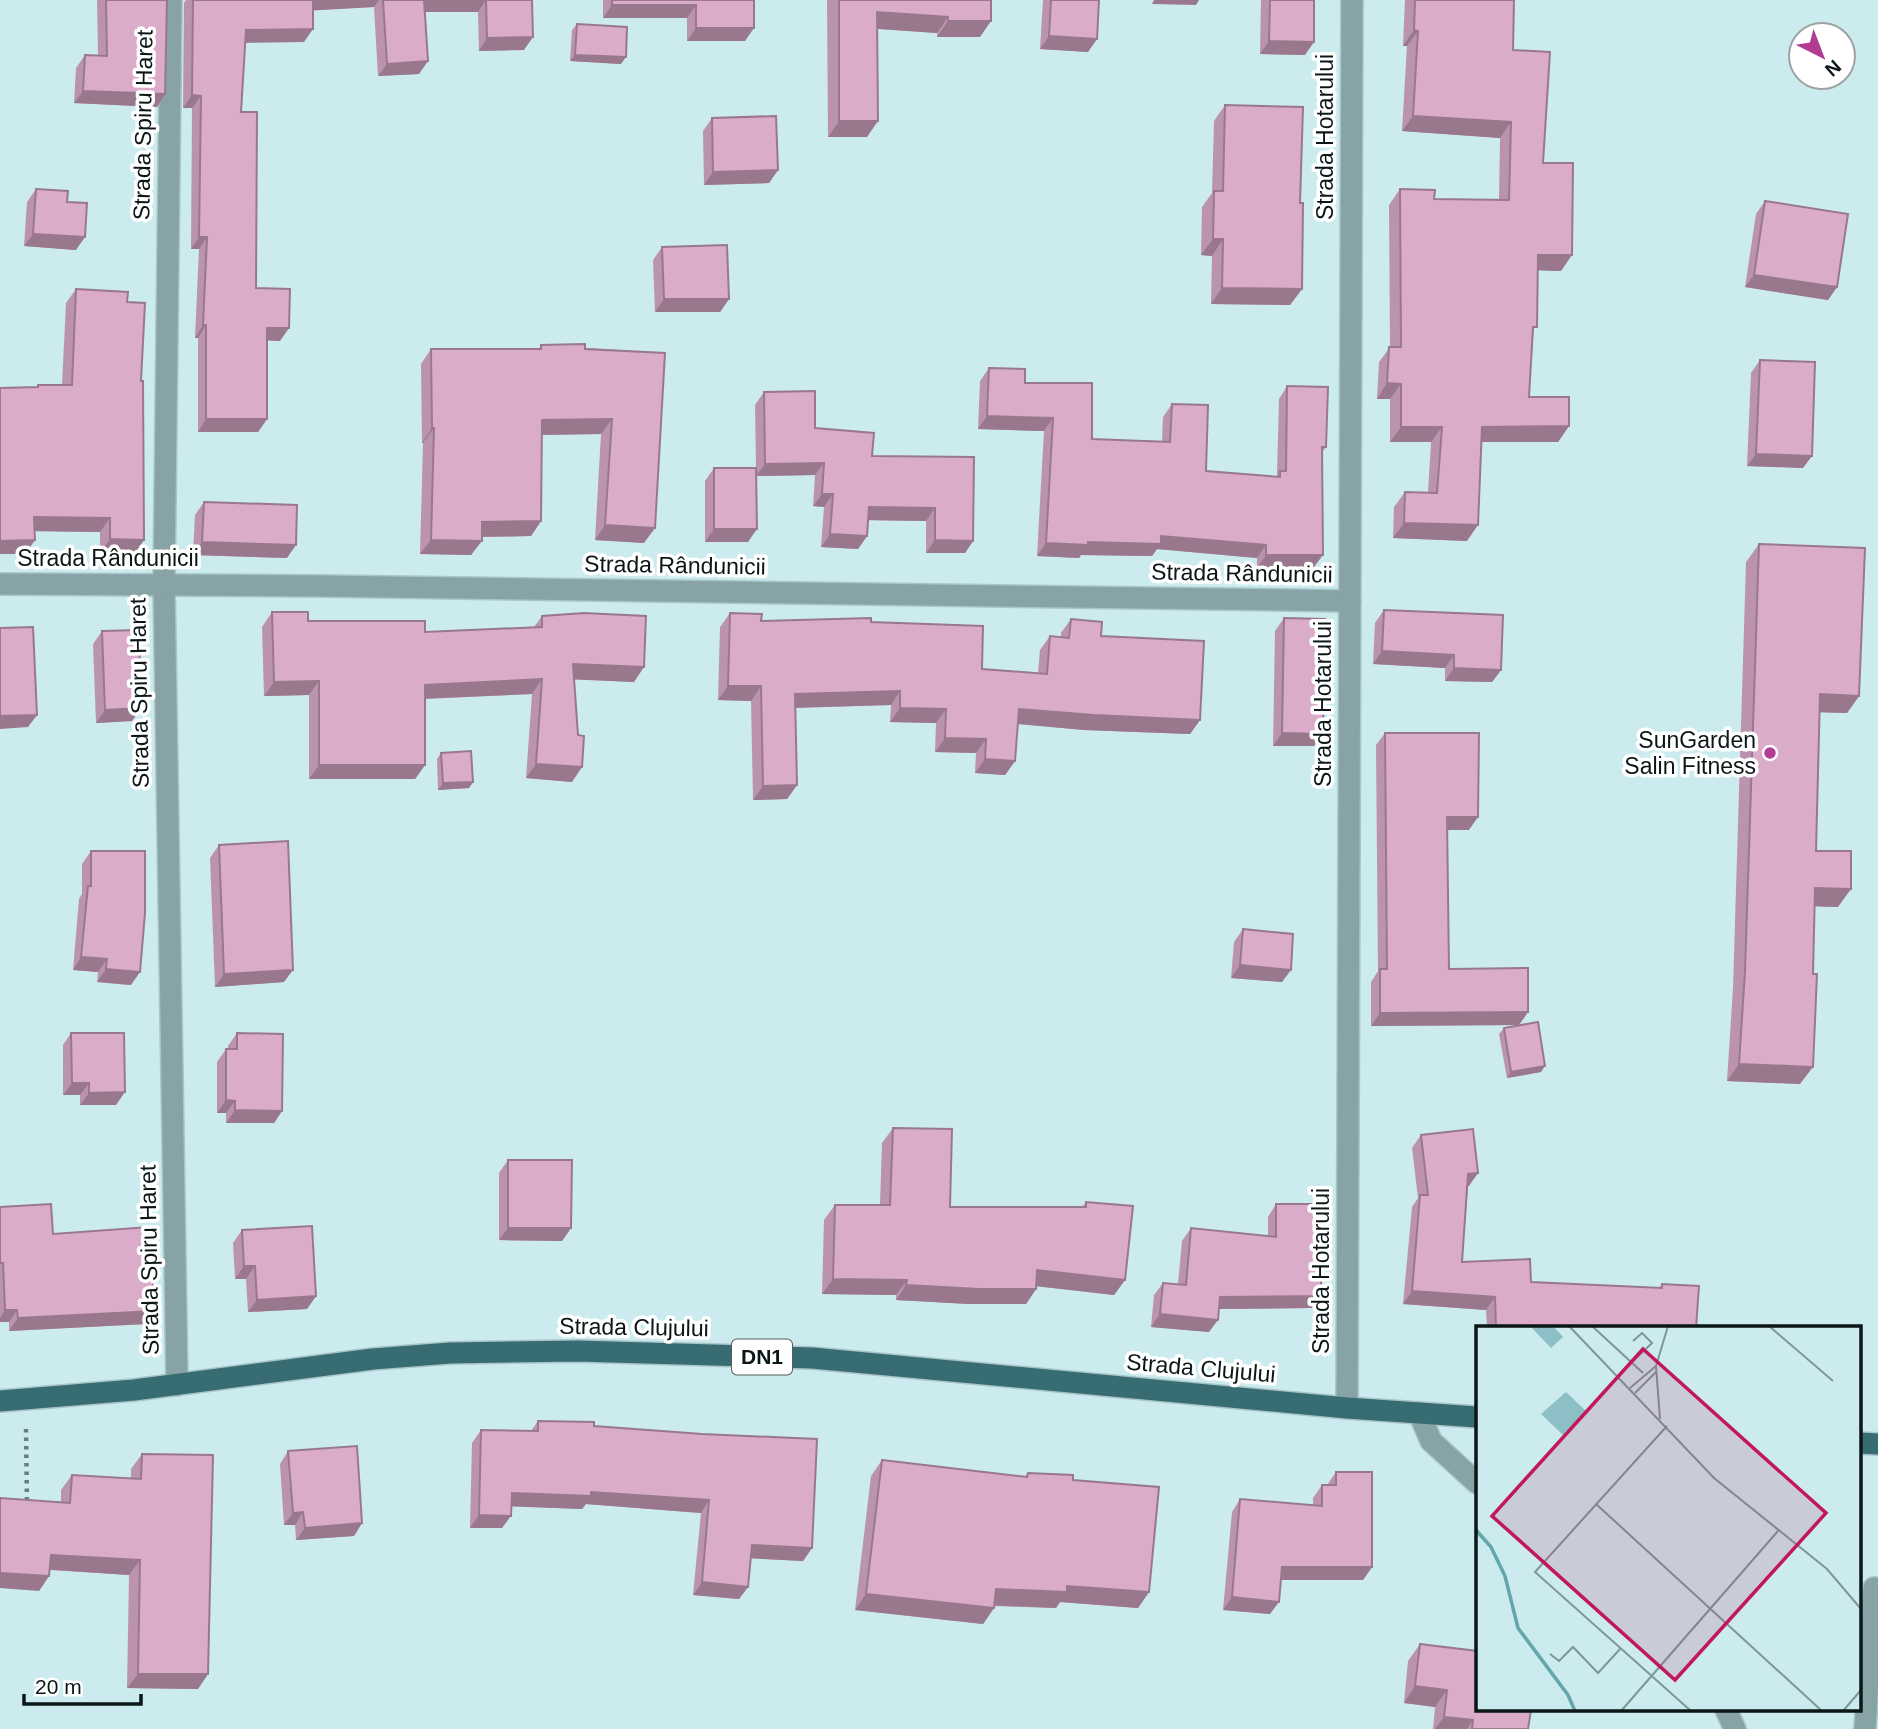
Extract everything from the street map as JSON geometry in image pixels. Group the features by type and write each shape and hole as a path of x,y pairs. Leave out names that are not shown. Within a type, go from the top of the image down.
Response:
{"main road":[{"name":"Strada Clujului","path":"0,1401 177,1385 373,1359 578,1351 812,1358 1347,1408 1476,1417"},
{"path":"1860,1443 1878,1444"}],"street":[{"name":"Strada Spiru Haret","path":"171,0 164,584 177,1385"},
{"name":"Strada Hotarului","path":"1347,1408 1352,0"},
{"name":"Strada Rândunicii","path":"0,584 1350,601"},
{"path":"1419,1413 1431,1441 1476,1482"},
{"path":"1865,1729 1870,1587"},
{"path":"1727,1712 1735,1729"}],"path":[{"path":"26,1453 27,1502"}],"building":[{"path":"106,0 167,0 165,94 83,91 85,55 107,56"},
{"path":"193,0 313,0 313,29 246,30 241,112 257,112 256,288 290,289 289,328 267,328 267,419 206,419 206,325 203,325 207,237 199,237 201,96 192,95"},
{"path":"383,0 424,0 428,61 387,64"},
{"path":"486,0 532,0 533,37 487,38"},
{"path":"612,0 754,0 754,28 696,28 696,5 612,5"},
{"path":"839,0 991,0 991,21 948,21 948,17 877,12 878,121 839,121"},
{"path":"1051,0 1099,0 1097,39 1049,36"},
{"path":"1270,0 1314,0 1314,42 1269,41"},
{"path":"1415,0 1514,0 1513,50 1550,52 1543,163 1573,163 1572,255 1538,255 1537,327 1533,327 1529,397 1569,397 1569,426 1482,427 1478,525 1404,523 1405,492 1437,493 1442,427 1401,427 1401,384 1387,383 1389,347 1401,347 1400,189 1435,190 1434,199 1509,200 1511,122 1413,116 1418,31 1414,30"},
{"path":"577,24 627,27 626,57 575,55"},
{"path":"1225,105 1303,107 1300,203 1303,203 1302,289 1222,288 1223,239 1213,239 1214,191 1223,191"},
{"path":"776,116 778,170 713,172 712,118"},
{"path":"36,189 68,191 67,202 87,203 85,237 33,234"},
{"path":"1765,201 1848,214 1837,287 1754,275"},
{"path":"727,245 729,299 664,299 662,247"},
{"path":"76,289 128,292 127,302 145,303 141,381 144,540 110,539 110,518 34,517 35,540 0,541 0,388 72,385"},
{"path":"585,344 585,349 665,353 655,528 605,525 612,419 542,420 541,521 482,522 482,541 431,540 434,428 431,349 541,349 541,345"},
{"path":"1760,360 1815,362 1812,456 1756,454"},
{"path":"989,368 1025,369 1025,383 1092,383 1092,439 1170,442 1172,404 1208,405 1206,471 1280,477 1280,471 1286,471 1287,386 1328,387 1326,447 1322,447 1323,555 1266,555 1266,545 1161,536 1161,544 1046,543 1053,418 987,416"},
{"path":"815,391 815,428 874,433 872,456 974,457 973,541 935,540 935,508 869,507 867,536 830,534 833,494 822,494 824,463 765,464 764,392"},
{"path":"714,468 756,468 757,529 714,529"},
{"path":"204,502 297,505 296,545 202,542"},
{"path":"1759,544 1865,548 1859,696 1820,694 1816,851 1851,851 1851,889 1815,888 1813,974 1817,974 1813,1067 1739,1064 1745,971"},
{"path":"1384,610 1503,615 1501,670 1454,668 1454,655 1382,651"},
{"path":"272,612 308,612 308,621 425,621 425,632 542,627 542,616 584,613 646,616 644,667 573,664 578,735 584,736 582,767 536,764 542,679 425,685 425,765 319,765 319,681 274,682"},
{"path":"730,613 762,614 761,621 871,618 871,622 983,626 982,669 1047,674 1050,636 1069,638 1071,619 1102,622 1101,636 1204,641 1200,720 1019,709 1015,761 985,759 986,739 945,738 946,709 900,708 900,691 795,694 797,785 763,786 761,686 728,686"},
{"path":"1284,618 1325,619 1323,734 1282,733"},
{"path":"33,627 37,715 0,716 0,628"},
{"path":"139,630 141,708 105,710 102,631"},
{"path":"1385,733 1479,733 1478,817 1447,817 1449,969 1528,968 1528,1012 1380,1013 1380,969 1387,969"},
{"path":"471,751 473,782 443,783 441,753"},
{"path":"288,841 293,970 224,974 219,845"},
{"path":"91,851 145,851 145,913 140,972 106,969 107,959 81,957 88,886 91,886"},
{"path":"1243,929 1293,934 1291,970 1240,965"},
{"path":"1538,1022 1545,1066 1511,1072 1504,1028"},
{"path":"71,1033 124,1033 125,1092 89,1093 89,1083 72,1083"},
{"path":"237,1033 283,1034 282,1111 235,1110 235,1101 226,1100 226,1049 237,1049"},
{"path":"893,1128 952,1129 950,1207 1086,1207 1086,1202 1133,1206 1125,1280 1037,1270 1036,1289 979,1289 906,1285 907,1280 833,1279 835,1205 890,1205"},
{"path":"1473,1129 1478,1173 1468,1174 1462,1262 1530,1259 1531,1282 1662,1288 1662,1284 1699,1286 1696,1326 1496,1326 1495,1297 1412,1291 1420,1195 1428,1195 1421,1135"},
{"path":"508,1160 572,1160 571,1228 508,1228"},
{"path":"51,1204 53,1234 149,1227 155,1311 18,1318 17,1310 5,1310 3,1263 0,1263 0,1207"},
{"path":"1276,1204 1321,1204 1321,1296 1220,1297 1218,1320 1160,1314 1163,1283 1186,1285 1191,1228 1276,1237"},
{"path":"312,1226 316,1296 257,1300 255,1266 244,1266 242,1230"},
{"path":"538,1421 594,1422 594,1426 817,1439 812,1548 752,1545 748,1587 702,1582 709,1500 591,1492 591,1496 512,1493 511,1516 479,1515 481,1430 538,1431"},
{"path":"357,1446 362,1523 305,1528 303,1512 293,1513 288,1451"},
{"path":"142,1454 213,1455 208,1674 138,1674 140,1560 51,1555 49,1576 0,1573 0,1498 70,1503 72,1475 141,1479"},
{"path":"882,1460 1027,1477 1028,1473 1073,1475 1073,1480 1159,1487 1149,1592 1067,1586 1067,1592 996,1589 994,1608 866,1594"},
{"path":"1336,1472 1372,1472 1372,1567 1282,1567 1279,1602 1232,1597 1240,1499 1322,1506 1322,1485 1336,1485"},
{"path":"1420,1644 1476,1651 1476,1712 1531,1712 1528,1729 1472,1729 1473,1720 1444,1717 1447,1690 1415,1686"}],"place":[{"name":"SunGarden Salin Fitness","path":"1770,753"}]}
